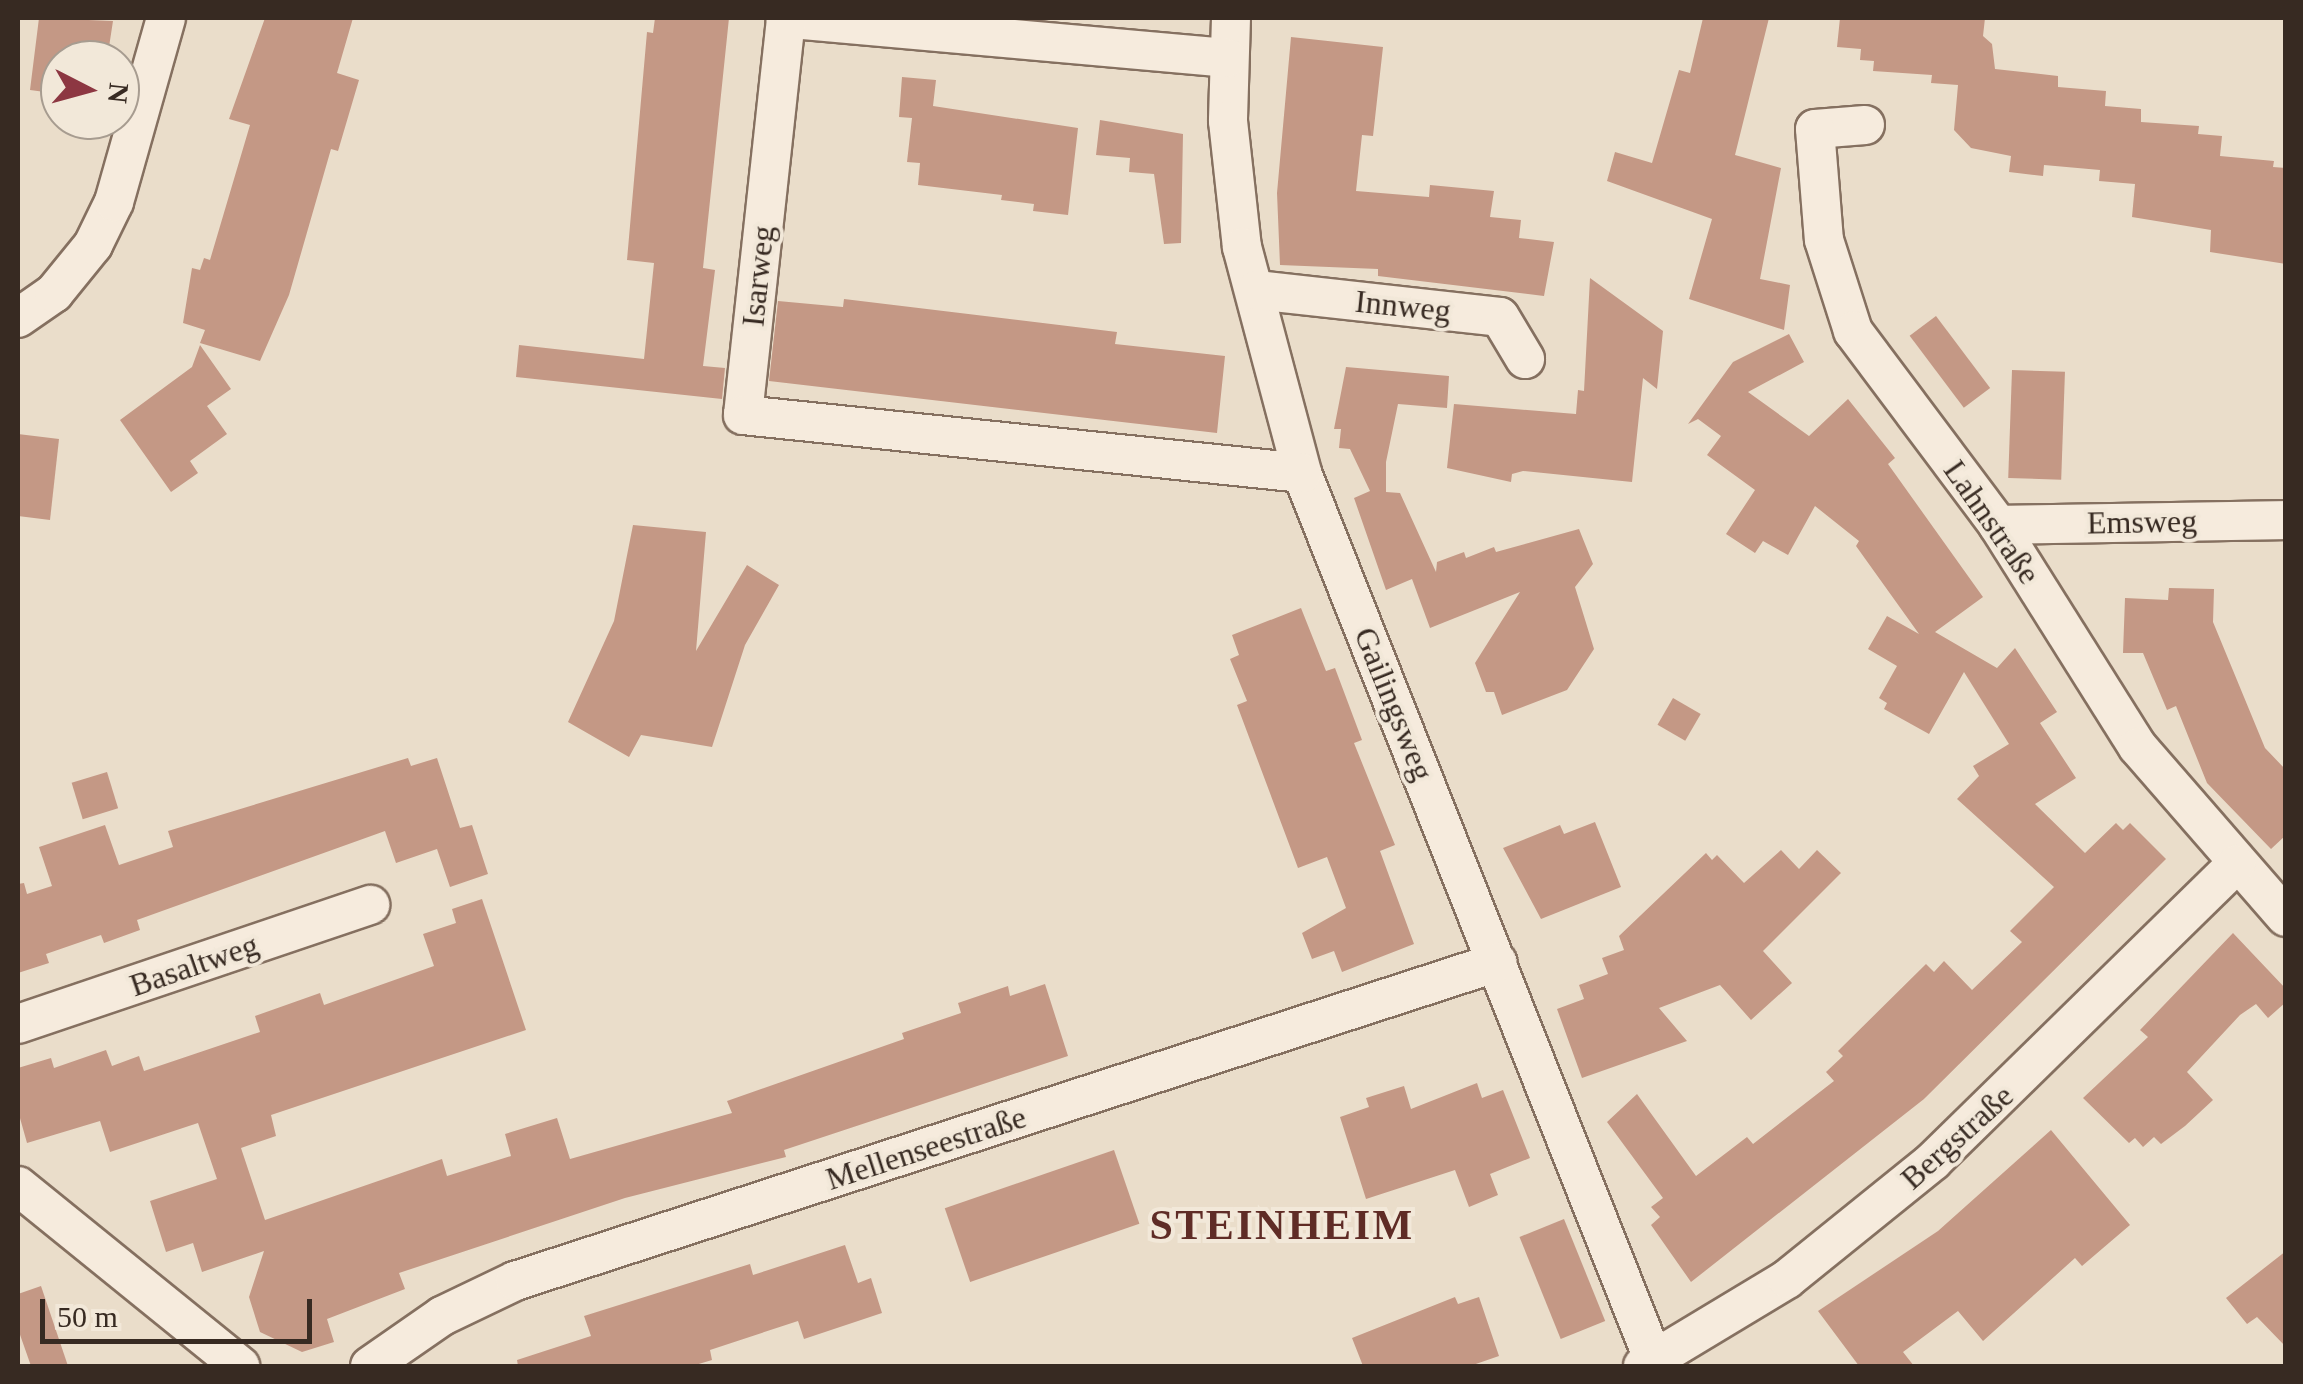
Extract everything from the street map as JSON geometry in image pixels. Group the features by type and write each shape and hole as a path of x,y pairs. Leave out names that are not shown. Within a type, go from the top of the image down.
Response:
{"street":[{"path":"18,318 54,294 94,245 114,202 166,18"},
{"name":"Isarweg","path":"1227,58 786,18 743,414 1302,472"},
{"name":"Gailingsweg","path":"1232,18 1227,58 1233,183 1302,472 1498,962 1651,1365"},
{"name":"Lahnstraße","path":"1865,125 1815,129 1819,210 1838,298 1866,355 1998,525 2138,747 2286,917"},
{"name":"Innweg","path":"1256,290 1500,316 1526,360"},
{"name":"Emsweg","path":"1998,525 2286,520"},
{"name":"Bergstraße","path":"1651,1365 1786,1279 1932,1160 2236,864"},
{"name":"Basaltweg","path":"18,1024 370,905"},
{"name":"Mellenseestraße","path":"370,1366 442,1316 515,1281 1498,962"},
{"path":"18,1186 240,1366"}],"building":[{"path":"39,18 113,21 110,40 40,40 40,91 30,90"},
{"path":"265,18 353,18 337,73 359,80 338,151 331,149 289,295 260,361 200,343 205,330 183,323 192,268 200,270 204,258 210,260 250,125 229,119"},
{"path":"655,18 729,18 703,268 715,270 703,366 725,368 722,399 516,377 519,345 644,359 654,263 627,260 647,32 653,33"},
{"path":"1703,18 1769,18 1735,155 1781,168 1760,279 1790,285 1784,330 1689,299 1712,219 1607,181 1615,152 1652,163 1679,70 1690,73"},
{"path":"1840,18 1985,18 1983,36 1992,44 1995,69 2058,76 2058,87 2106,91 2105,106 2141,109 2141,122 2199,126 2198,134 2222,136 2220,156 2274,161 2273,167 2286,168 2286,264 2210,252 2211,230 2132,217 2135,184 2099,181 2100,170 2044,165 2043,176 2009,172 2011,156 1971,148 1954,130 1958,85 1931,83 1932,75 1873,71 1874,61 1860,60 1861,49 1837,47"},
{"path":"1291,37 1383,47 1373,136 1362,135 1356,191 1429,197 1430,185 1494,191 1490,217 1521,220 1519,238 1554,242 1544,296 1378,276 1378,269 1280,265 1277,193"},
{"path":"902,77 936,80 933,106 1078,128 1068,215 1033,211 1034,204 1001,200 1002,195 918,185 920,163 907,162 912,118 899,117"},
{"path":"1100,120 1183,134 1181,243 1164,244 1154,174 1129,172 1130,158 1096,155"},
{"path":"1590,278 1663,331 1657,389 1643,378 1632,482 1523,471 1512,474 1511,482 1447,468 1454,404 1576,414 1578,390 1584,391"},
{"path":"844,299 1117,332 1115,344 1225,356 1217,433 769,381 778,301 843,307"},
{"path":"1936,316 1990,388 1964,408 1910,336"},
{"path":"1789,334 1804,362 1748,392 1809,436 1848,399 1895,458 1888,464 1983,597 1935,632 1997,668 2015,648 2057,712 2040,723 2076,778 2035,804 2085,853 2116,823 2123,830 2130,823 2166,859 1924,1099 1691,1282 1651,1225 1660,1217 1651,1207 1663,1198 1607,1122 1637,1094 1696,1176 1747,1137 1753,1144 1834,1081 1826,1072 1843,1056 1838,1051 1926,964 1934,972 1944,961 1972,990 2022,942 2010,931 2054,887 1957,799 1979,776 1973,766 2009,744 1964,672 1929,734 1884,709 1887,703 1879,698 1897,666 1868,649 1887,616 1919,634 1856,546 1859,541 1815,506 1788,555 1763,541 1755,553 1726,534 1755,490 1707,455 1721,436 1698,419 1688,424 1733,362"},
{"path":"200,345 231,389 207,406 227,434 190,461 198,473 171,492 120,420 192,367"},
{"path":"1346,367 1449,376 1447,408 1398,404 1386,462 1386,492 1400,493 1436,572 1437,562 1464,552 1466,558 1494,547 1496,552 1579,529 1593,564 1575,587 1594,649 1567,690 1502,715 1494,692 1486,692 1475,663 1520,592 1430,628 1412,579 1386,590 1354,498 1370,491 1350,449 1339,448 1341,429 1334,429"},
{"path":"2012,370 2065,372 2061,480 2008,478"},
{"path":"18,434 59,439 50,520 18,516"},
{"path":"633,525 706,532 696,651 747,565 779,585 745,645 712,747 641,735 629,757 568,722 614,621"},
{"path":"2169,588 2214,589 2213,622 2265,748 2286,770 2286,835 2271,849 2207,783 2176,706 2167,710 2143,653 2123,653 2125,598 2168,600"},
{"path":"1301,608 1326,671 1335,668 1362,740 1354,743 1395,845 1380,851 1414,944 1342,972 1334,951 1312,959 1302,933 1346,908 1327,857 1298,868 1237,705 1247,701 1230,659 1239,655 1232,635"},
{"path":"1673,698 1701,714 1685,741 1658,725"},
{"path":"408,758 411,766 437,758 460,828 472,825 488,874 450,887 437,849 396,863 385,831 137,920 140,930 104,943 101,935 46,954 49,963 18,973 18,884 24,883 27,894 52,886 39,847 105,825 119,865 173,847 168,831"},
{"path":"107,772 118,808 83,819 72,783"},
{"path":"1595,822 1621,887 1541,919 1503,848 1560,825 1564,834"},
{"path":"1781,850 1799,869 1817,850 1841,873 1763,951 1792,983 1751,1020 1720,985 1659,1008 1687,1041 1582,1078 1557,1009 1584,999 1579,985 1608,974 1602,958 1624,950 1619,936 1706,853 1712,860 1717,855 1744,883"},
{"path":"482,899 526,1030 271,1115 276,1136 241,1148 265,1220 442,1159 447,1176 511,1156 505,1134 557,1118 570,1159 732,1113 727,1101 904,1039 902,1033 961,1013 958,1003 1008,986 1010,996 1045,984 1068,1056 784,1150 786,1157 625,1198 399,1273 405,1289 327,1319 334,1342 302,1352 260,1332 249,1297 264,1251 202,1272 193,1243 166,1252 150,1201 217,1179 198,1123 110,1152 100,1121 27,1143 18,1111 18,1068 51,1058 54,1068 106,1050 112,1066 139,1056 144,1071 260,1032 255,1016 320,993 324,1005 434,966 423,934 456,923 452,909"},
{"path":"2233,933 2286,989 2286,1002 2268,1018 2256,1004 2240,1015 2187,1072 2213,1100 2185,1126 2161,1144 2154,1137 2143,1147 2135,1138 2129,1143 2083,1098 2148,1037 2140,1030"},
{"path":"1477,1083 1482,1098 1503,1090 1530,1158 1490,1174 1498,1195 1469,1207 1455,1170 1366,1199 1340,1117 1369,1107 1366,1098 1404,1086 1411,1109"},
{"path":"2051,1130 2130,1225 2082,1266 2075,1258 1983,1341 1958,1311 1903,1352 1914,1366 1859,1366 1818,1311 1938,1231"},
{"path":"1114,1150 1139,1224 970,1282 945,1208"},
{"path":"1564,1219 1605,1321 1561,1339 1519,1237"},
{"path":"845,1245 858,1283 871,1278 882,1313 804,1339 798,1321 710,1350 712,1360 692,1366 518,1366 517,1360 591,1336 584,1316 750,1264 753,1275"},
{"path":"2286,1251 2286,1347 2257,1317 2247,1324 2226,1298"},
{"path":"41,1286 68,1366 31,1366 18,1329 18,1294"},
{"path":"1455,1297 1458,1304 1479,1297 1499,1356 1470,1366 1363,1366 1352,1338"}],"district":[{"name":"STEINHEIM","path":"1282,1225"}]}
